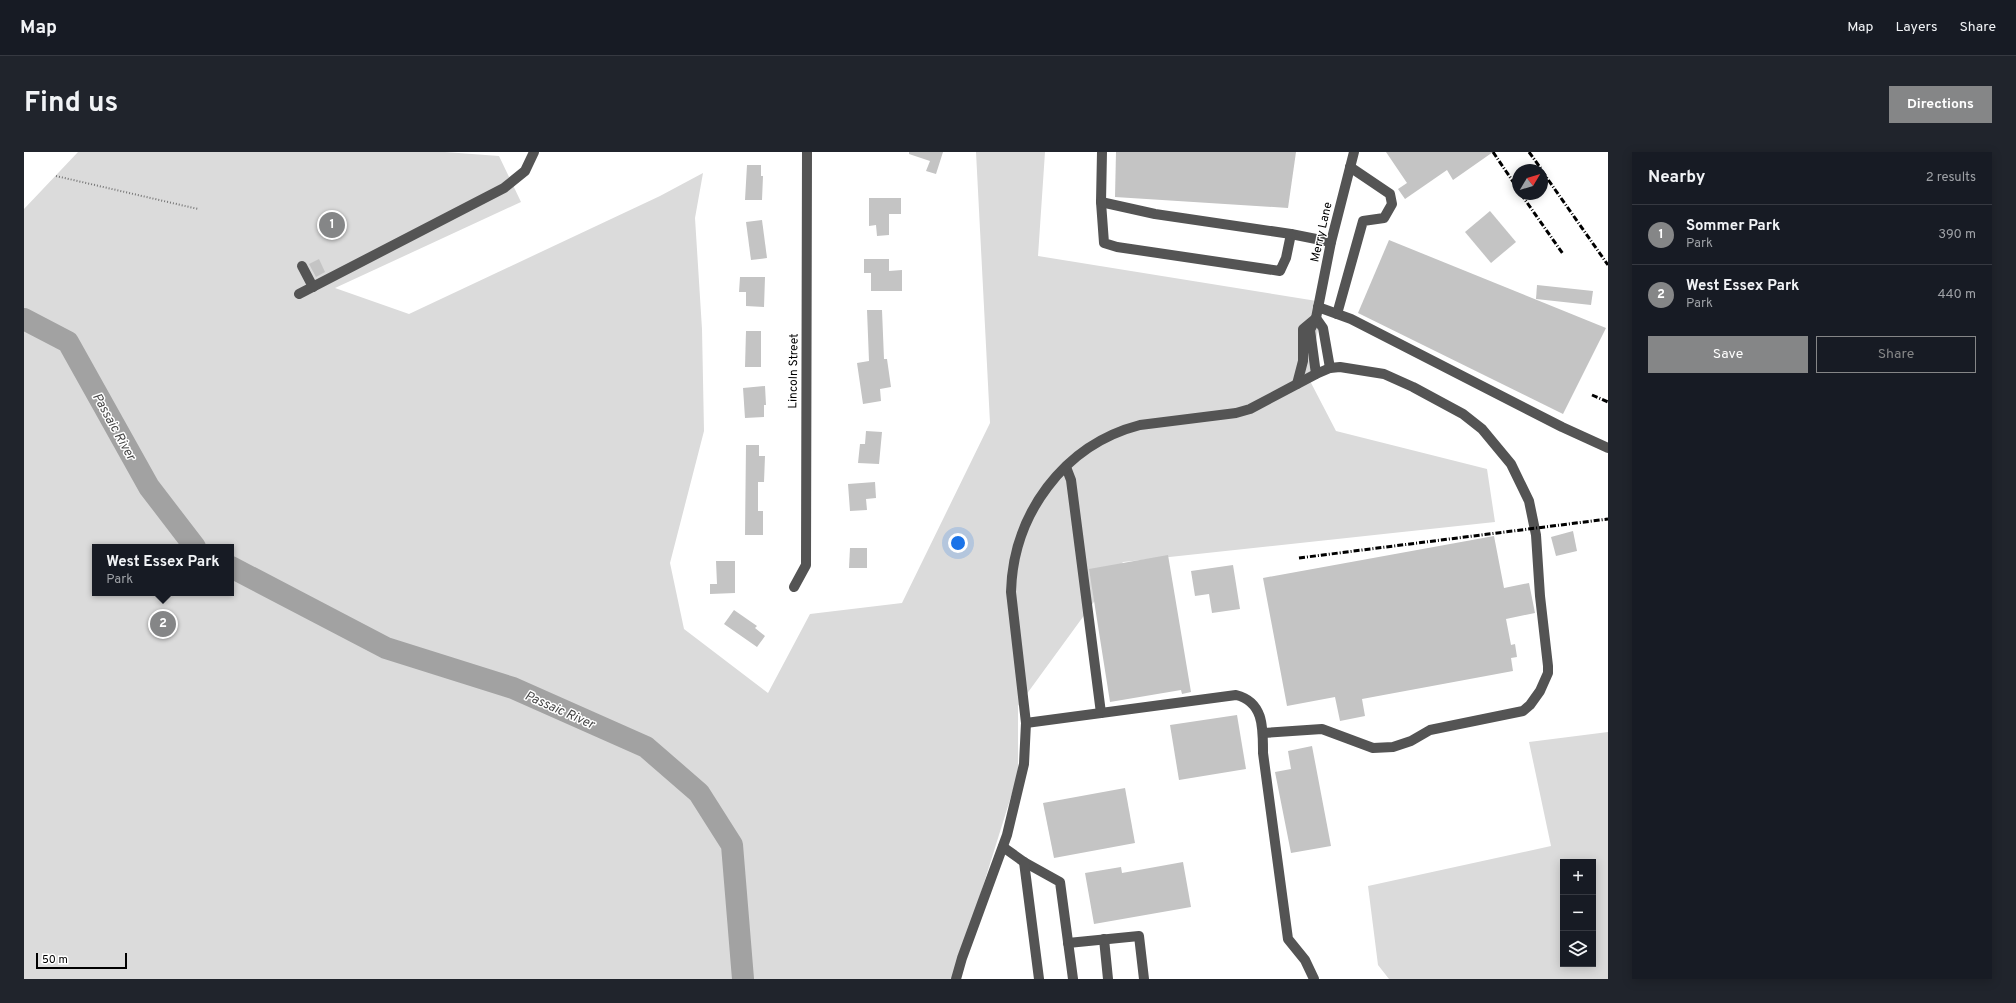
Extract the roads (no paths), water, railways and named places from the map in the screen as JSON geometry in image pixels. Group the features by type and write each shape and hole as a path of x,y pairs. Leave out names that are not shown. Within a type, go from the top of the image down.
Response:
{"street":[{"path":"299,294 504,188 525,171 534,152"},
{"name":"Lincoln Street","path":"794,587 806,565 807,152"},
{"path":"1102,152 1101,202 1104,243 1117,247 1280,271 1286,258 1291,234"},
{"name":"Merry Lane","path":"1316,374 1310,330 1316,318 1331,242 1354,152"},
{"path":"1337,314 1363,221 1384,218 1392,204 1390,194 1350,167"},
{"path":"1101,202 1156,214 1291,234 1331,242"},
{"path":"302,266 313,287"},
{"path":"1318,307 1351,319 1562,427 1608,448"},
{"path":"1297,384 1302,362 1303,329 1316,318 1323,328 1330,368"},
{"path":"956,979 962,958 1012,819 1024,764 1027,736 1011,592 1011,578 1014,557 1026,521 1043,490 1053,478 1095,443 1125,429 1146,424 1236,413 1250,409 1330,368 1354,368 1384,374 1440,401 1463,414 1482,429 1512,464 1529,501 1536,535 1540,596 1548,673 1536,698 1523,711 1430,730 1411,741 1393,747 1373,748 1322,730 1263,733"},
{"path":"1066,467 1071,480 1101,713"},
{"path":"1026,723 1236,695 1248,700 1259,712 1263,733 1263,753 1284,922 1288,939 1305,960 1314,979"},
{"path":"1003,847 1024,862 1060,882 1073,979"},
{"path":"1024,862 1039,979"},
{"path":"1068,943 1140,936 1144,979"},
{"path":"1104,939 1108,979"}],"waterway":[{"name":"Passaic River","path":"24,319 68,342 149,487 193,544"},
{"name":"Passaic River","path":"234,569 386,648 513,688 646,747 699,793 732,845 743,979"}],"railway":[{"path":"1493,152 1512,180"},
{"path":"1529,152 1538,164"},
{"path":"1548,180 1608,265"},
{"path":"1525,200 1563,254"},
{"path":"1592,395 1608,402"},
{"path":"1299,558 1608,519"}],"place":[{"name":"Sommer Park","path":"332,225"},
{"name":"West Essex Park","path":"163,624"}]}
